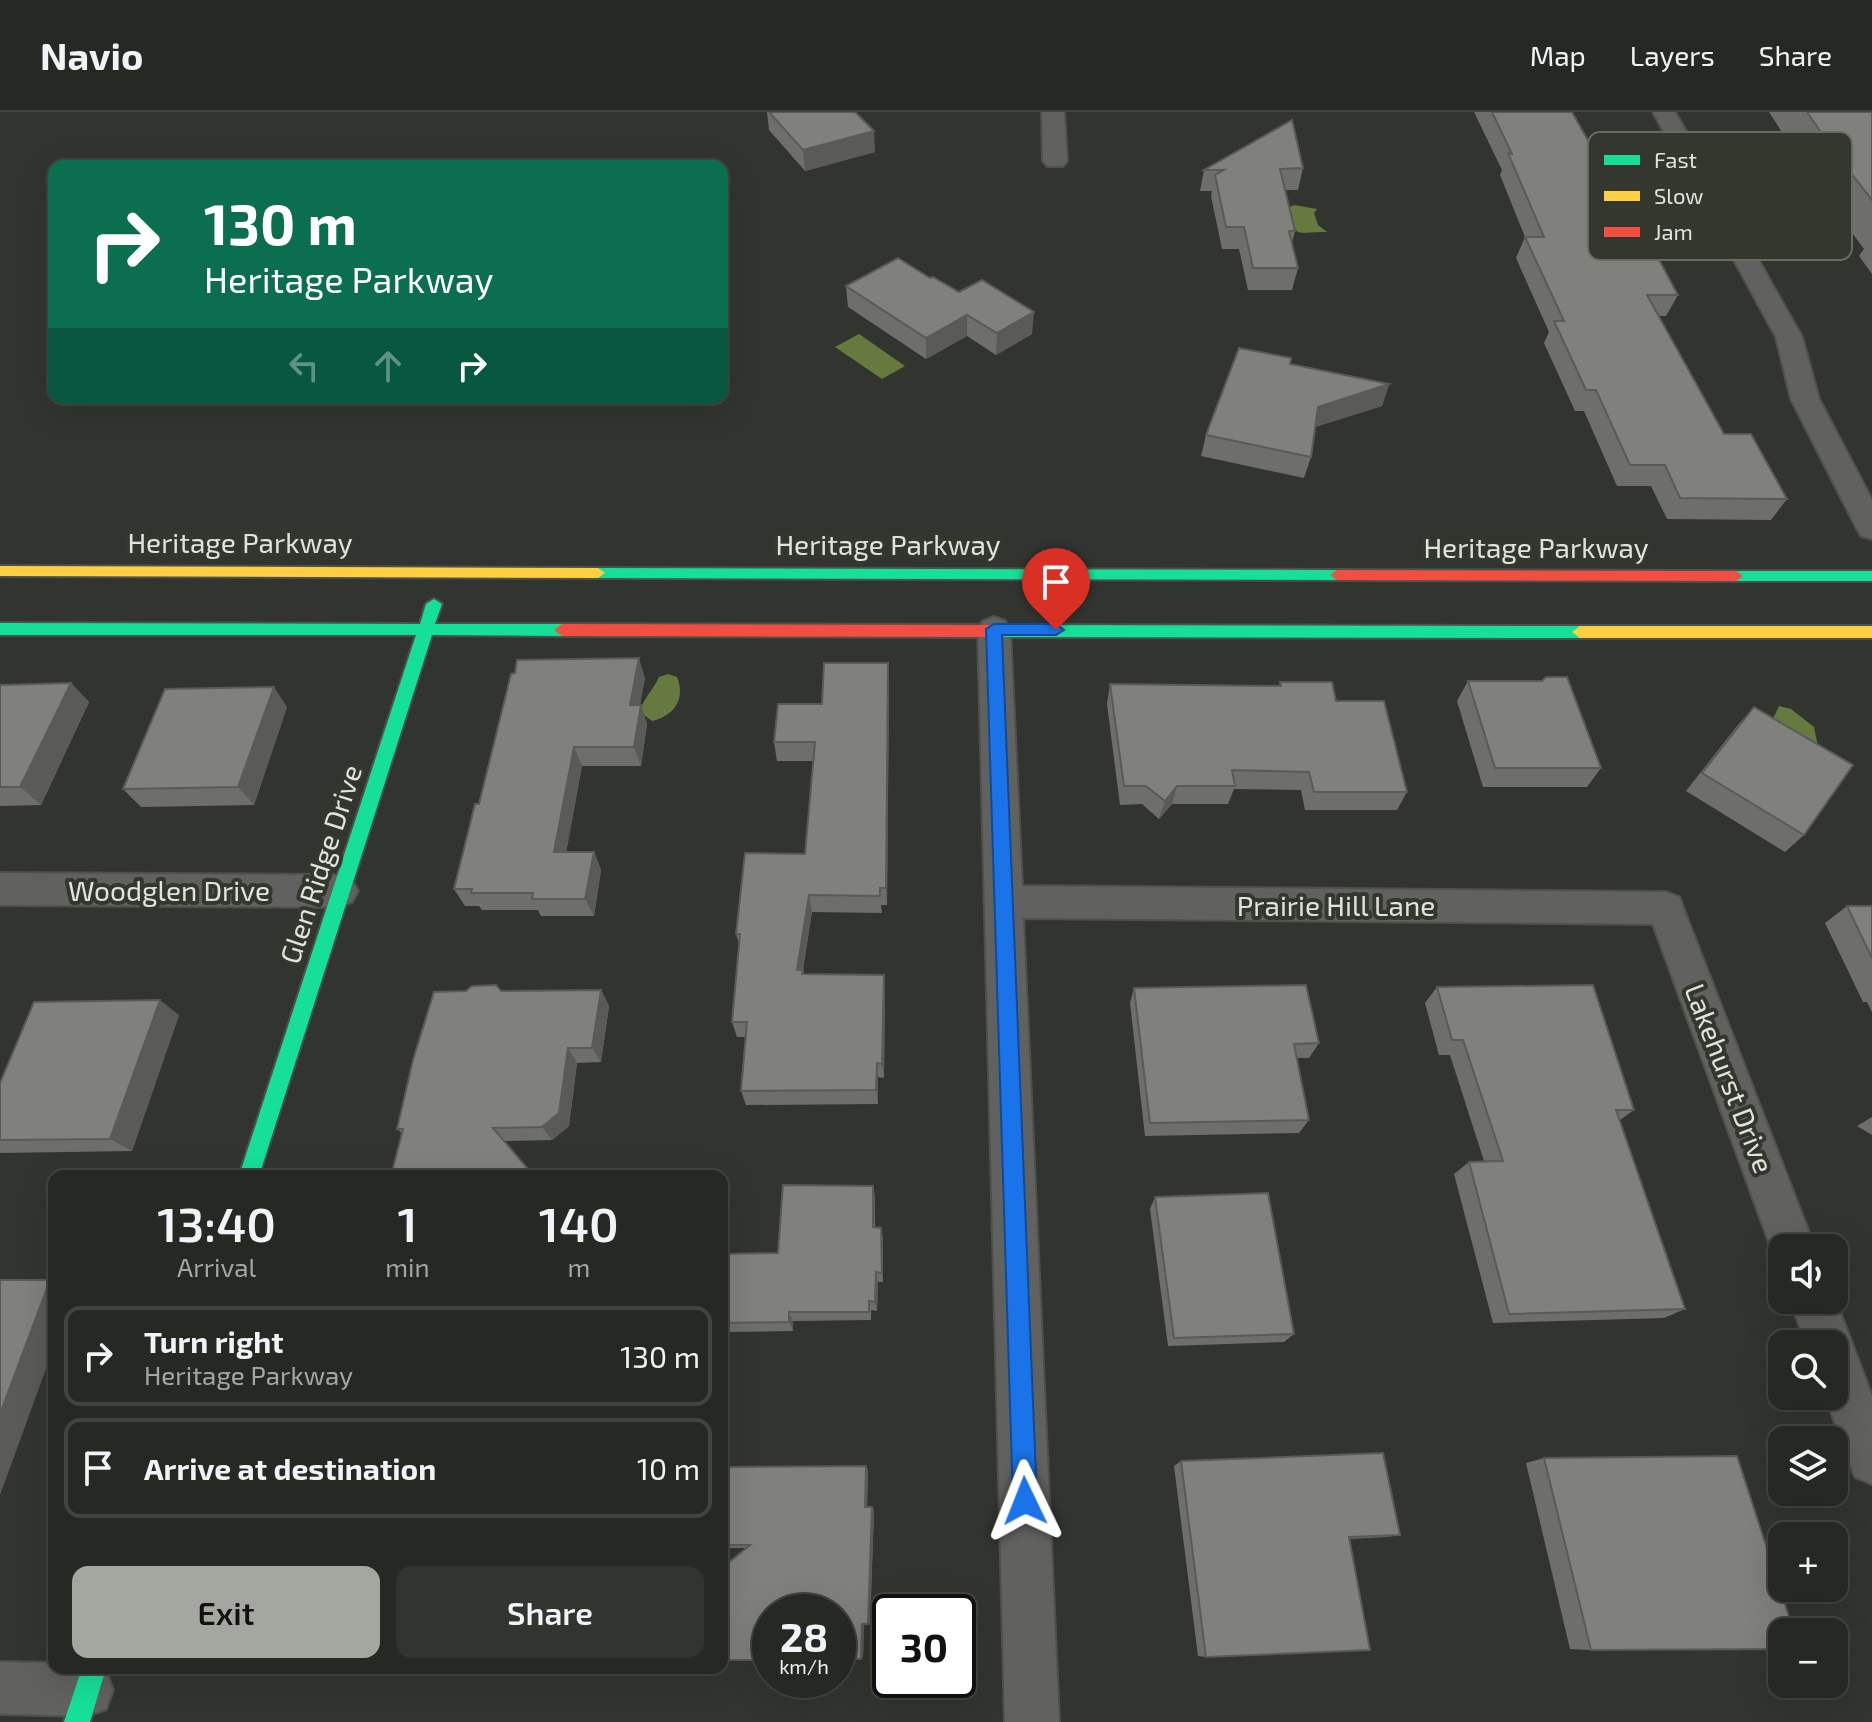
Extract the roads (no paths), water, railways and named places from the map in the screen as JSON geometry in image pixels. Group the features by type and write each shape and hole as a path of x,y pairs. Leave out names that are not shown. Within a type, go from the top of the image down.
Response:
{"main road":[{"name":"Heritage Parkway","path":"0,571 1872,576"},
{"name":"Glen Ridge Drive","path":"251,1170 339,891 446,571"},
{"path":"0,629 1872,632"}],"street":[{"path":"1053,112 1055,161"},
{"path":"1664,112 1675,132"},
{"path":"1746,260 1789,337 1805,399 1872,529"},
{"path":"994,629 1006,902 1032,1722"},
{"name":"Woodglen Drive","path":"0,889 339,891"},
{"name":"Prairie Hill Lane","path":"1006,902 1666,908"},
{"name":"Lakehurst Drive","path":"1666,908 1788,1234"},
{"path":"1848,1395 1872,1460"},
{"path":"0,1688 86,1693"}]}
